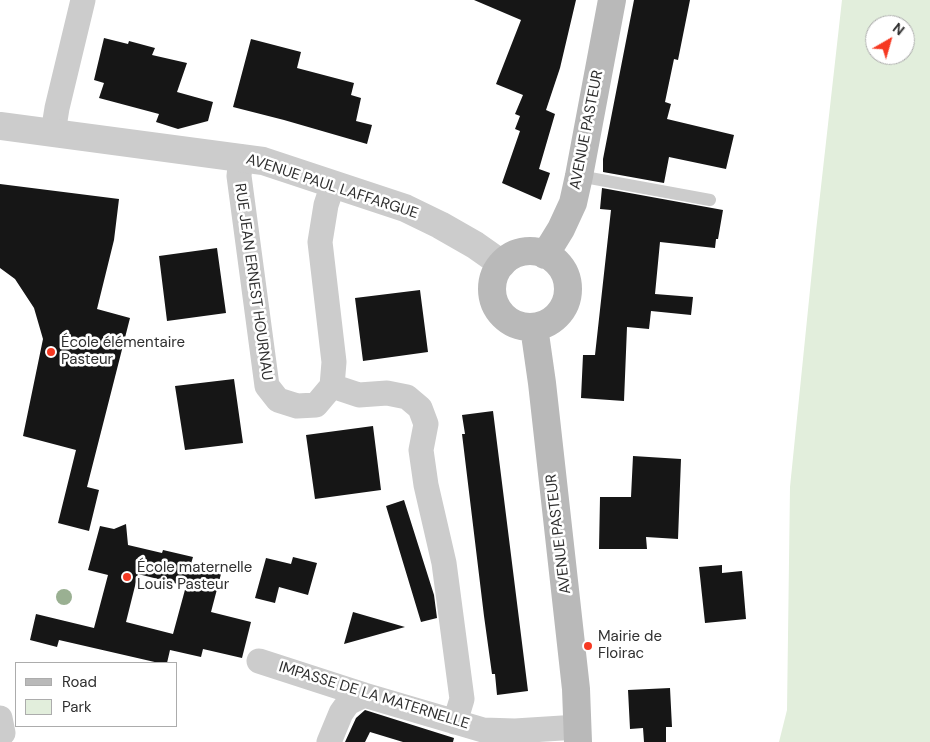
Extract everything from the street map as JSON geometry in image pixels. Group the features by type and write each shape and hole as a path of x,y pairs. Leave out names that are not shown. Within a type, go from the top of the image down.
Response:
{"main road":[{"name":"AVENUE PASTEUR","path":"545,255 561,229 573,203 612,0"},
{"path":"522,252 534,252 545,255 556,262 563,272 567,283 564,307 556,317 546,324 534,327 521,326 509,321 500,312 494,300 492,288 495,275 502,264 511,256 522,252"},
{"name":"AVENUE PASTEUR","path":"534,327 576,689 578,734"}],"street":[{"path":"53,133 57,108 83,0"},
{"name":"AVENUE PAUL LAFFARGUE","path":"0,126 263,161 405,208 475,245 502,264"},
{"name":"RUE JEAN ERNEST HOURNAU","path":"241,157 239,176 267,386 278,400 297,406 316,405 332,386"},
{"path":"333,184 326,205 320,242 334,362 332,386 359,395 387,394 407,397 420,408 426,424 421,450 426,485 444,563 462,699 455,722"},
{"name":"IMPASSE DE LA MATERNELLE","path":"259,661 364,695 484,730 578,734"},
{"path":"329,742 341,713 348,703 364,695"}],"lane":[{"path":"579,176 710,200"}],"green space":[{"path":"842,0 930,0 930,742 779,742 787,710 790,487"}],"building":[{"path":"474,0 576,0 560,68 546,110 555,114 539,169 550,173 541,200 502,183 520,131 515,129 520,116 515,114 523,95 496,84 521,20"},
{"path":"634,0 690,0 678,60 674,59 665,102 671,104 667,119 734,135 726,169 669,157 664,183 603,172 603,159"},
{"path":"104,38 128,44 129,41 155,48 152,55 187,63 177,92 213,102 208,121 178,129 156,122 159,114 99,98 104,83 94,80"},
{"path":"251,39 301,52 297,68 354,83 351,95 361,98 356,121 372,125 367,144 233,107"},
{"path":"0,184 119,199 114,240 97,309 130,318 87,487 99,490 89,531 58,523 76,450 23,436 43,339 34,308 15,279 0,268"},
{"path":"602,188 723,210 715,248 660,242 655,294 693,297 691,315 651,311 649,329 627,327 624,401 581,398 583,355 595,355 611,210 600,209"},
{"path":"217,248 226,313 167,321 159,256"},
{"path":"420,290 428,352 363,361 355,298"},
{"path":"234,379 243,443 185,450 175,386"},
{"path":"493,411 528,691 497,695 495,674 492,674 484,616 462,434 465,434 462,415"},
{"path":"373,426 381,490 315,499 306,435"},
{"path":"633,456 681,459 678,539 646,537 647,549 599,549 600,497 631,497"},
{"path":"404,500 434,595 437,618 421,622 386,506"},
{"path":"126,524 128,545 162,553 163,550 193,557 190,567 221,574 211,612 251,622 242,658 203,649 201,657 170,650 167,662 155,662 59,640 57,647 30,640 36,614 94,628 108,575 88,570 100,526 114,529","holes":["138,574 186,586 173,634 126,622"]},
{"path":"293,557 317,563 308,595 279,587 275,603 255,598 266,558 291,564"},
{"path":"722,565 722,573 742,571 746,619 705,623 699,567"},
{"path":"353,612 405,627 344,644"},
{"path":"670,688 672,727 666,727 666,742 644,742 643,728 630,729 628,690"},
{"path":"365,710 454,738 453,742 403,742 370,732 365,742 345,742 356,718"}],"place":[{"name":"École élémentaire Pasteur","path":"51,352"},
{"name":"École maternelle Louis Pasteur","path":"127,577"},
{"name":"Mairie de Floirac","path":"588,646"}]}
